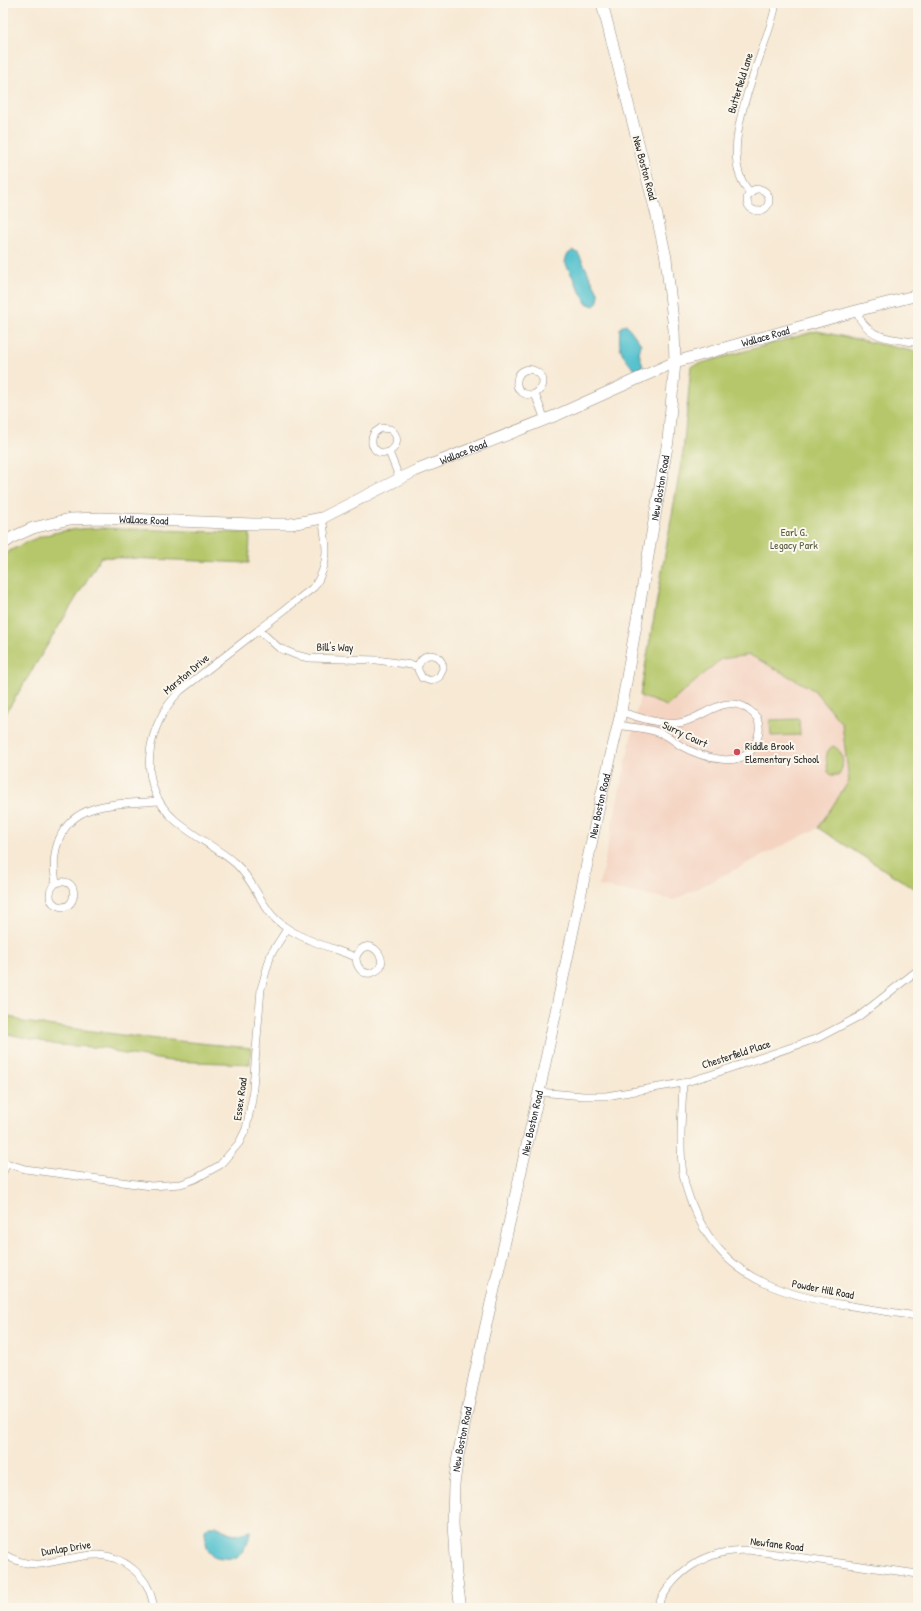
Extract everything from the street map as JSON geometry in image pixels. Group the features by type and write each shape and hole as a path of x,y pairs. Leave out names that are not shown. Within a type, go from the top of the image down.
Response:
{"street":[{"name":"New Boston Road","path":"461,1608 456,1575 453,1523 454,1484 458,1456 475,1373 539,1092 601,797 621,712 668,441 675,362 672,303 660,226 602,3"},
{"name":"Butterfield Lane","path":"751,193 743,185 739,171 737,142 738,127 745,98 774,17 776,3"},
{"name":"Wallace Road","path":"3,544 13,537 33,528 70,519 101,518 291,524 322,518 415,471 545,420 675,362 856,310 918,295"},
{"path":"856,310 861,322 872,333 918,343"},
{"path":"535,394 545,420"},
{"path":"389,452 400,479"},
{"name":"Marston Drive","path":"322,518 326,536 326,557 320,578 314,587 180,691 164,710 154,731 149,756 151,778 159,802 174,820 238,866 253,885 264,906 271,915 287,929 356,957"},
{"name":"Bill's Way","path":"259,630 279,648 296,655 309,658 377,660 418,666"},
{"name":"Surry Court","path":"618,725 664,734 689,750 708,757 725,759 740,758 749,754 756,742 759,728 756,716 747,708 737,704 713,708 691,719 678,723 663,722 621,712"},
{"path":"56,883 53,861 57,842 62,832 75,818 92,809 106,805 159,802"},
{"name":"Essex Road","path":"5,1163 25,1169 151,1186 181,1184 208,1172 220,1164 239,1143 246,1129 252,1100 261,989 271,954 287,929"},
{"name":"Chesterfield Place","path":"539,1092 583,1096 606,1096 683,1083 713,1074 818,1038 858,1016 918,970"},
{"name":"Powder Hill Road","path":"683,1083 681,1152 683,1174 689,1196 697,1216 708,1235 722,1252 750,1276 763,1284 791,1294 812,1300 918,1316"},
{"path":"3,1172 5,1163"},
{"name":"Newfane Road","path":"657,1608 672,1582 688,1567 706,1557 727,1551 748,1550 918,1574"},
{"name":"Dunlap Drive","path":"3,1554 13,1559 34,1564 95,1554 116,1558 129,1566 146,1581 150,1589 154,1608"}],"shaded area":[{"name":"Riddle Brook Elementary School","path":"750,655 815,690 842,724 849,781 818,828 674,900 599,886 640,696 667,706 721,659"}],"green space":[{"name":"Earl G. Legacy Park","path":"817,331 918,352 918,891 818,828 849,781 842,724 814,690 750,655 721,659 667,706 640,696 683,452 691,366"},
{"path":"100,528 250,533 249,563 101,557 3,718 3,555 38,537 61,531"},
{"path":"799,719 800,735 771,736 770,720"},
{"path":"833,746 839,751 843,763 839,775 831,775 828,772 827,754"},
{"path":"3,1013 23,1022 138,1037 251,1048 250,1064 170,1061 119,1053 107,1048 58,1045 3,1033"}],"water":[{"path":"572,251 578,253 599,294 598,301 594,306 586,303 565,262 567,255"},
{"path":"626,324 641,344 639,353 643,367 635,370 626,360 620,346 620,328"},
{"path":"209,1526 216,1526 234,1535 250,1531 250,1535 244,1549 237,1558 216,1557 209,1551 205,1530"}],"place":[{"name":"Riddle Brook Elementary School","path":"737,752"}]}
